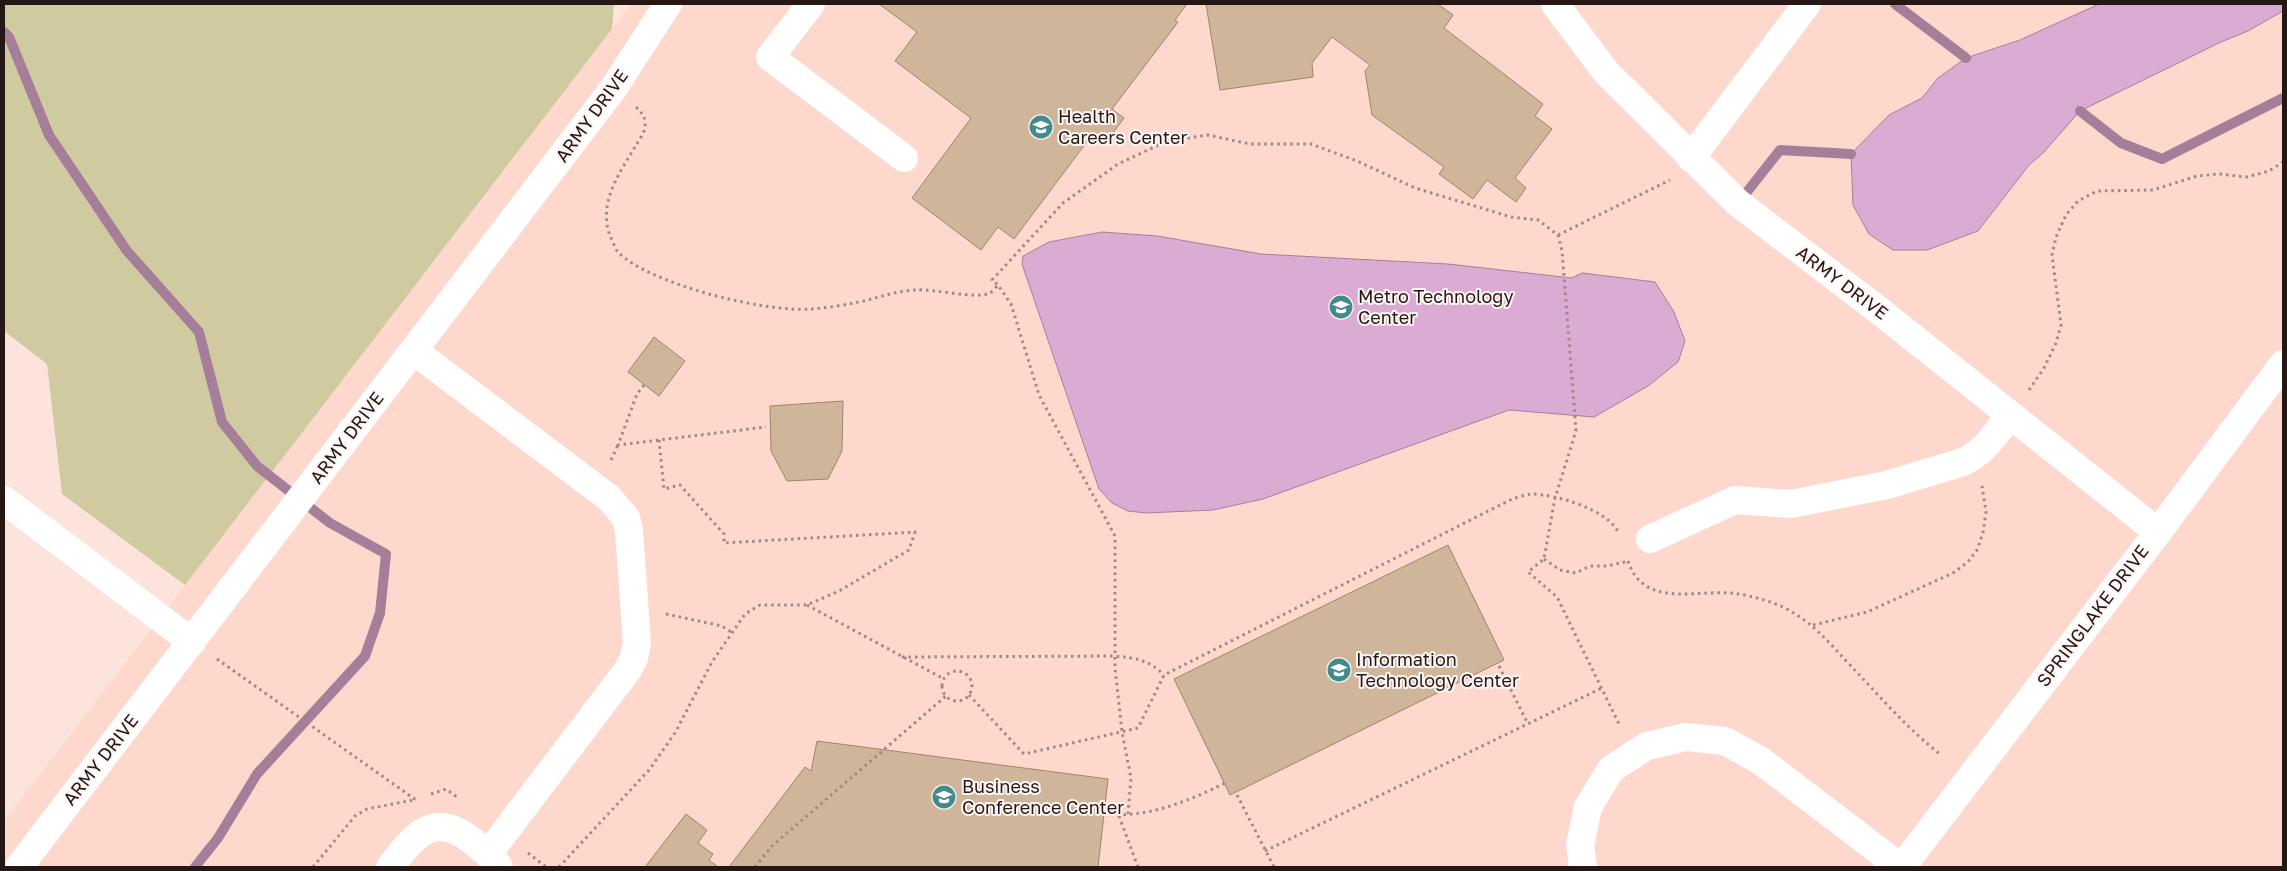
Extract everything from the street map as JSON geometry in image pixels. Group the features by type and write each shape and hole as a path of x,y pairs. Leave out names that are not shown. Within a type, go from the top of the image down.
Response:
{"street":[{"name":"ARMY DRIVE","path":"19,867 613,89 668,4"},
{"path":"811,4 770,57 904,158"},
{"name":"ARMY DRIVE","path":"1555,4 1606,72 1738,203 1877,309 2158,532"},
{"path":"1691,158 1807,4"},
{"path":"390,867 418,834 436,827 454,829 493,860 627,671 634,658 636,643 629,531 626,518 618,507 609,498 414,351"},
{"name":"SPRINGLAKE DRIVE","path":"1901,867 2158,532 2283,364"},
{"path":"1643,549 1734,500 1791,504 1887,486 1975,457 1985,448 2010,415"},
{"path":"8,511 192,642"},
{"path":"1583,867 1580,845 1588,807 1612,769 1647,746 1686,737 1725,742 1761,761 1901,867"}],"path":[{"path":"632,103 642,113 645,124 642,136 617,176 605,207 606,227 617,251 638,266 703,293 751,304 789,309 810,309 860,302 899,290 929,289 979,296 990,292 998,285"},
{"path":"1128,814 1131,778 1122,732 1115,656 1115,536 1039,394 1011,304 998,285 992,280 1064,203 1118,164 1167,141 1208,135 1250,144 1311,144 1357,161 1415,188 1510,217 1538,220 1558,235 1562,250 1576,431 1555,498 1544,559 1528,572 1557,597 1622,730"},
{"path":"2030,389 2056,343 2061,324 2052,255 2056,237 2066,215 2078,201 2096,192 2153,190 2197,176 2219,174 2247,177 2269,171 2283,162"},
{"path":"1558,235 1670,180"},
{"path":"644,384 637,394 618,445 766,427"},
{"path":"559,867 649,770 675,733 712,662 745,614 760,605 807,605 839,591 909,550 915,532 724,543 724,534 680,485 664,489 659,440"},
{"path":"1812,625 1867,612 1953,573 1968,562 1977,550 1983,533 1986,512 1984,492 1975,457"},
{"path":"969,695 1024,754 1122,732 1138,728 1164,675 1512,499 1530,494 1555,498 1589,509 1605,517 1618,531 1620,538"},
{"path":"1544,559 1560,570 1576,573 1590,566 1608,566 1628,562 1643,549"},
{"path":"1625,554 1631,570 1642,584 1662,592 1689,596 1730,593 1757,597 1782,607 1812,625 1917,736 1941,755"},
{"path":"634,605 694,622 722,626 731,632"},
{"path":"807,605 944,679"},
{"path":"192,642 416,800"},
{"path":"902,656 1115,656 1142,659 1156,666 1164,675"},
{"path":"1499,666 1528,724"},
{"path":"956,672 965,674 969,677 972,686 969,695 957,701 946,696 942,688 944,679 956,672"},
{"path":"1265,851 1602,688"},
{"path":"755,867 772,846 946,696"},
{"path":"1104,814 1119,816 1184,803 1225,783"},
{"path":"1237,794 1274,867"},
{"path":"1119,816 1138,867"},
{"path":"524,851 546,867"}],"shaded area":[{"path":"4,4 614,4 612,29 185,585 62,494 47,364 4,331"},
{"name":"Metro Technology Center","path":"631,4 2283,4 2283,867 4,867 4,821"},
{"path":"2099,4 2283,4 2283,11 2248,31 2221,42 2080,111 2043,153 2029,165 1978,231 1927,250 1893,250 1869,234 1853,205 1851,154 1889,115 1922,98 1938,78 1966,58 2020,40"},
{"path":"1102,232 1157,236 1261,254 1448,264 1572,278 1582,273 1655,282 1674,312 1685,341 1678,362 1648,386 1594,417 1509,410 1263,499 1213,510 1146,513 1128,511 1112,503 1099,489 1022,264 1023,256 1049,242"}],"building":[{"name":"Health Careers Center","path":"879,4 1187,4 1175,20 1178,22 1112,109 1124,118 1104,145 1092,135 1014,239 998,227 981,250 912,198 971,118 895,61 917,32"},
{"name":"Health Careers Center","path":"1206,4 1438,4 1453,15 1444,28 1543,104 1535,116 1552,129 1515,178 1526,188 1516,202 1487,180 1473,199 1439,174 1444,167 1372,115 1365,71 1370,65 1332,37 1312,63 1313,77 1220,90"},
{"path":"654,337 685,361 659,396 628,372"},
{"path":"843,401 842,451 828,479 787,481 771,451 770,406"},
{"name":"Information Technology Center","path":"1448,545 1504,660 1230,795 1174,679"},
{"name":"Business Conference Center","path":"817,741 1108,779 1098,867 729,867 805,767 811,771"},
{"path":"686,814 707,830 698,843 713,854 709,860 718,867 645,867"}],"waterway":[{"path":"1895,4 1966,58"},
{"path":"4,32 9,37 49,135 127,251 199,332 222,422 257,466 330,523 386,554 380,613 365,656 257,774 218,838 195,867"},
{"path":"2080,111 2121,143 2162,159 2283,98"},
{"path":"1739,202 1780,150 1851,154"}],"place":[{"name":"Health Careers Center","path":"1041,127"},
{"name":"Metro Technology Center","path":"1341,307"},
{"name":"Information Technology Center","path":"1339,670"},
{"name":"Business Conference Center","path":"944,797"}]}
